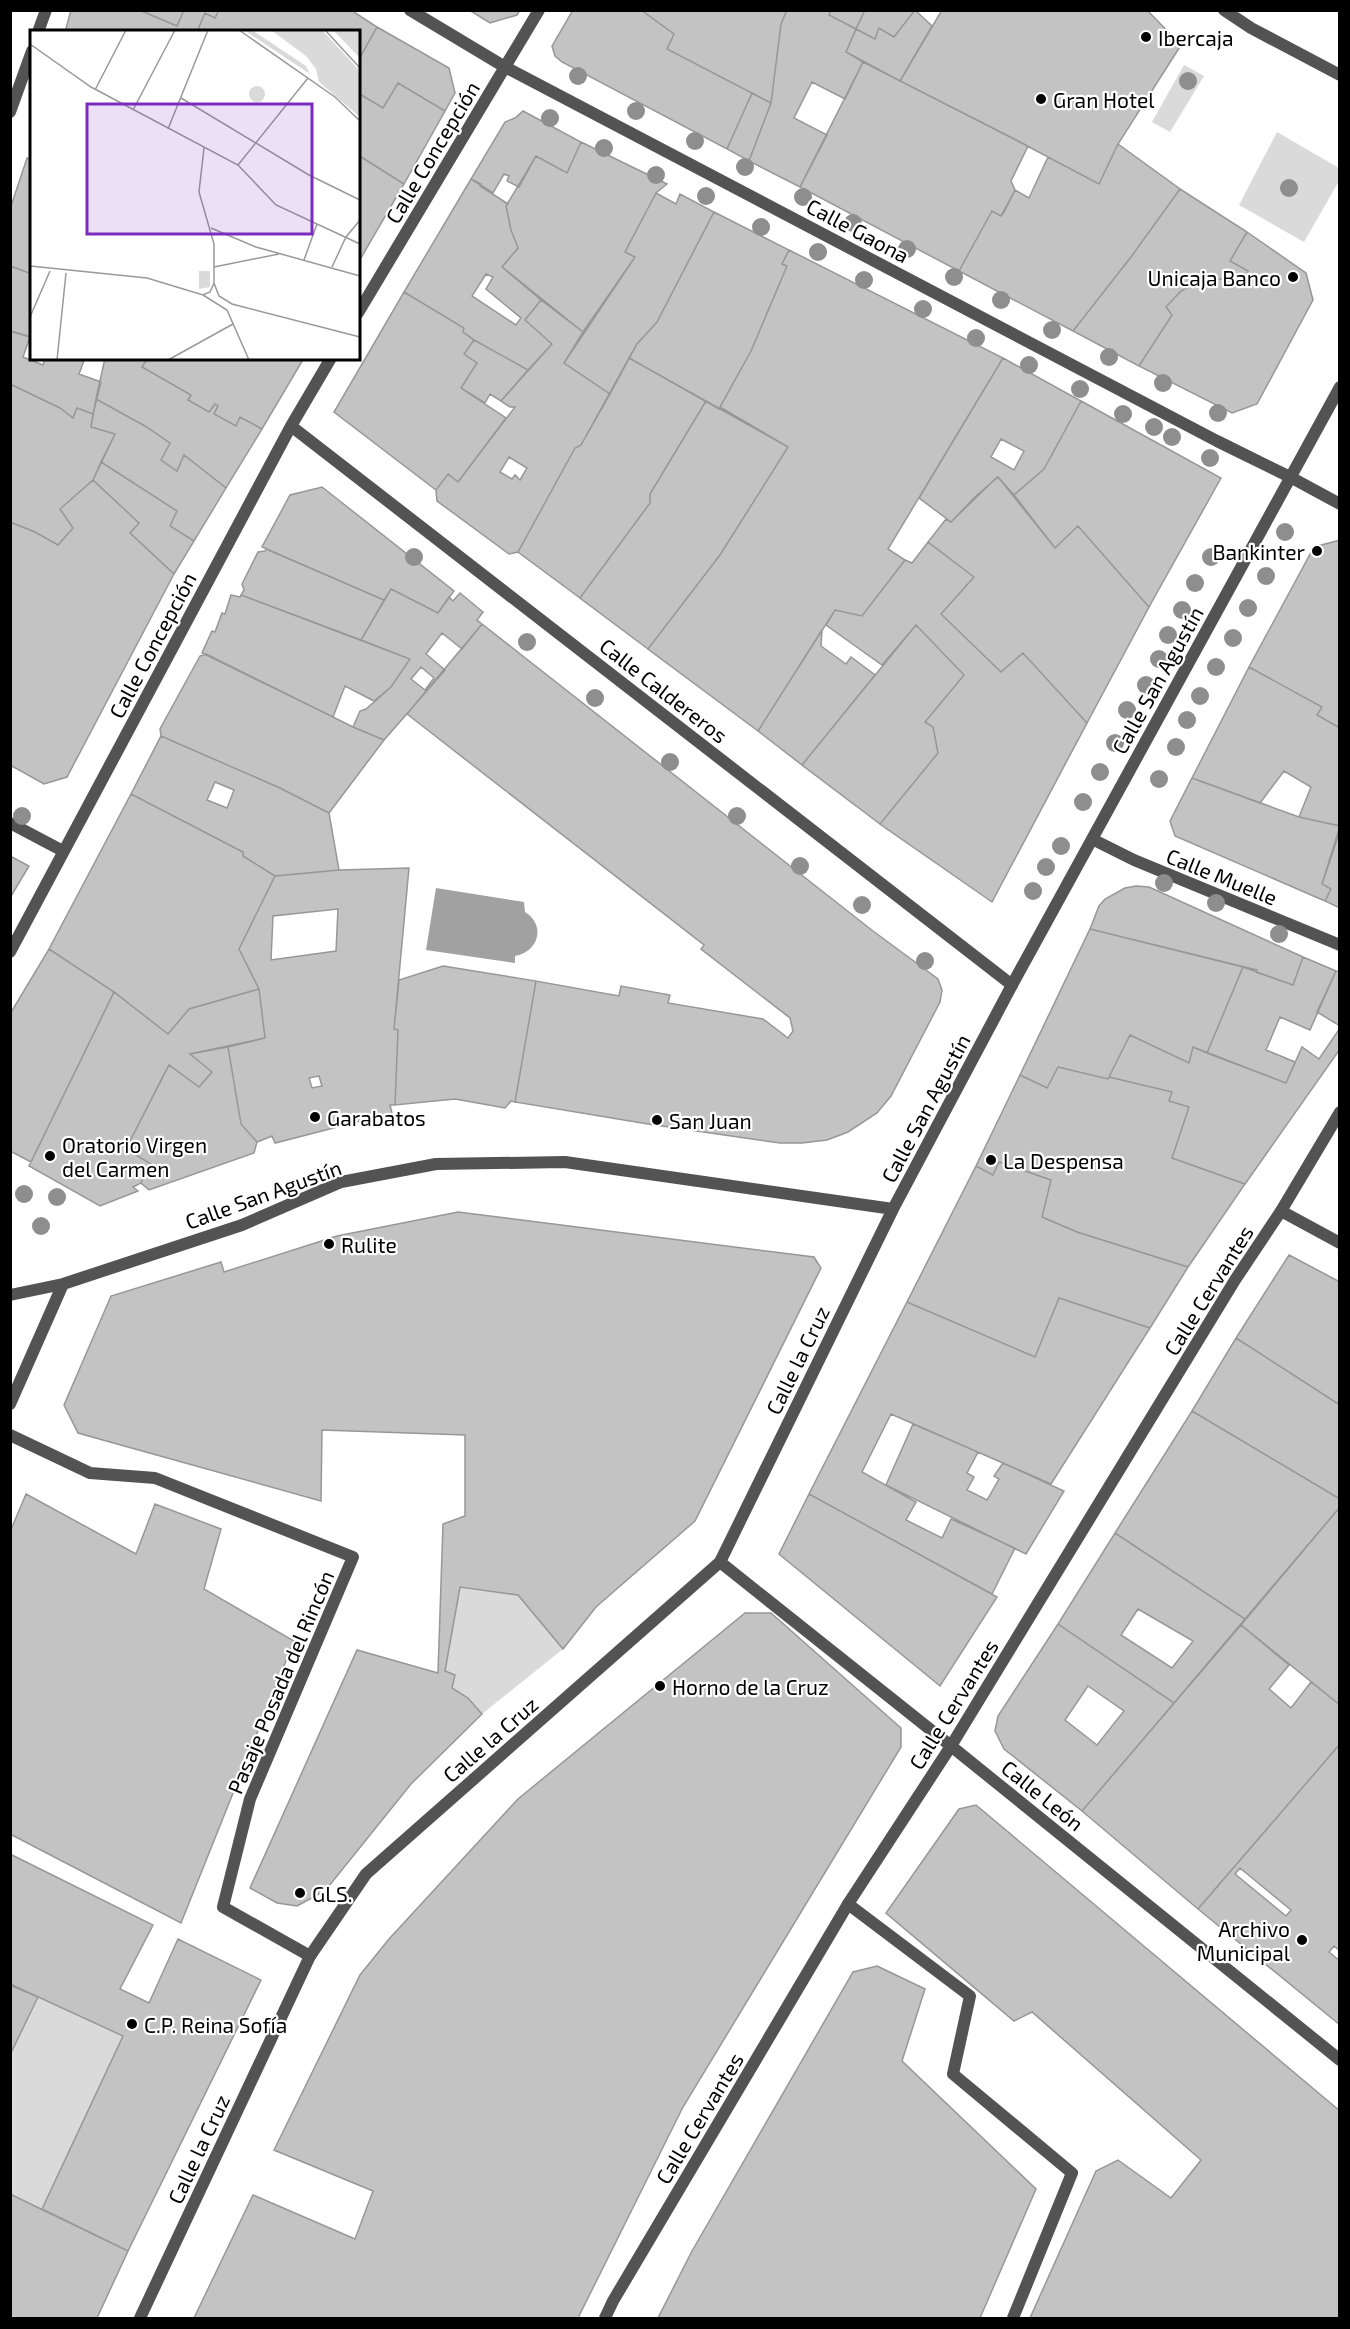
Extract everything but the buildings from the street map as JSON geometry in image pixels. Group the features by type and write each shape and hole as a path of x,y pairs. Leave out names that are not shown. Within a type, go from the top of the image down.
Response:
{"street":[{"path":"39,30 46,10"},
{"name":"Calle Gaona","path":"410,10 506,67 1340,504"},
{"name":"Calle Concepción","path":"360,310 539,10"},
{"path":"1224,10 1251,28 1340,75"},
{"path":"10,112 30,57"},
{"name":"Calle Concepción","path":"10,952 291,426 331,360"},
{"name":"Calle San Agustín","path":"10,1295 63,1284 242,1225 341,1182 436,1164 565,1162 893,1209 1012,985 1340,387"},
{"name":"Calle Caldereros","path":"291,426 1012,985"},
{"path":"10,823 63,851"},
{"name":"Calle Muelle","path":"1092,839 1134,860 1340,945"},
{"name":"Calle Cervantes","path":"605,2319 613,2301 848,1904 951,1746 1235,1280 1281,1211 1340,1113"},
{"name":"Calle la Cruz","path":"140,2319 310,1956 366,1874 720,1562 893,1209"},
{"path":"1281,1211 1340,1243"},
{"path":"10,1404 63,1284"},
{"name":"Pasaje Posada del Rincón","path":"10,1435 90,1473 155,1478 353,1557 250,1799 223,1907 310,1956"},
{"name":"Calle León","path":"720,1562 1340,2060"},
{"path":"848,1904 970,1996 953,2074 1072,2173 1013,2319"}],"shaded area":[{"path":"1184,65 1204,76 1170,132 1152,122"},
{"path":"1277,132 1339,168 1339,181 1304,242 1239,205"},
{"path":"436,888 524,902 525,912 536,924 537,937 534,944 530,949 515,956 515,963 426,950"},
{"path":"460,1587 518,1595 563,1649 482,1714 468,1698 452,1688 454,1675 445,1671"},
{"path":"38,1997 123,2036 42,2209 11,2194 10,2055"}],"place":[{"name":"Ibercaja","path":"1146,37"},
{"name":"Gran Hotel","path":"1041,99"},
{"name":"Unicaja Banco","path":"1293,277"},
{"name":"Bankinter","path":"1317,551"},
{"name":"Garabatos","path":"315,1117"},
{"name":"San Juan","path":"657,1120"},
{"name":"Oratorio Virgen del Carmen","path":"50,1156"},
{"name":"La Despensa","path":"991,1160"},
{"name":"Rulite","path":"329,1244"},
{"name":"Horno de la Cruz","path":"660,1686"},
{"name":"GLS.","path":"300,1893"},
{"name":"Archivo Municipal","path":"1302,1940"},
{"name":"C.P. Reina Sofía","path":"132,2024"}]}
